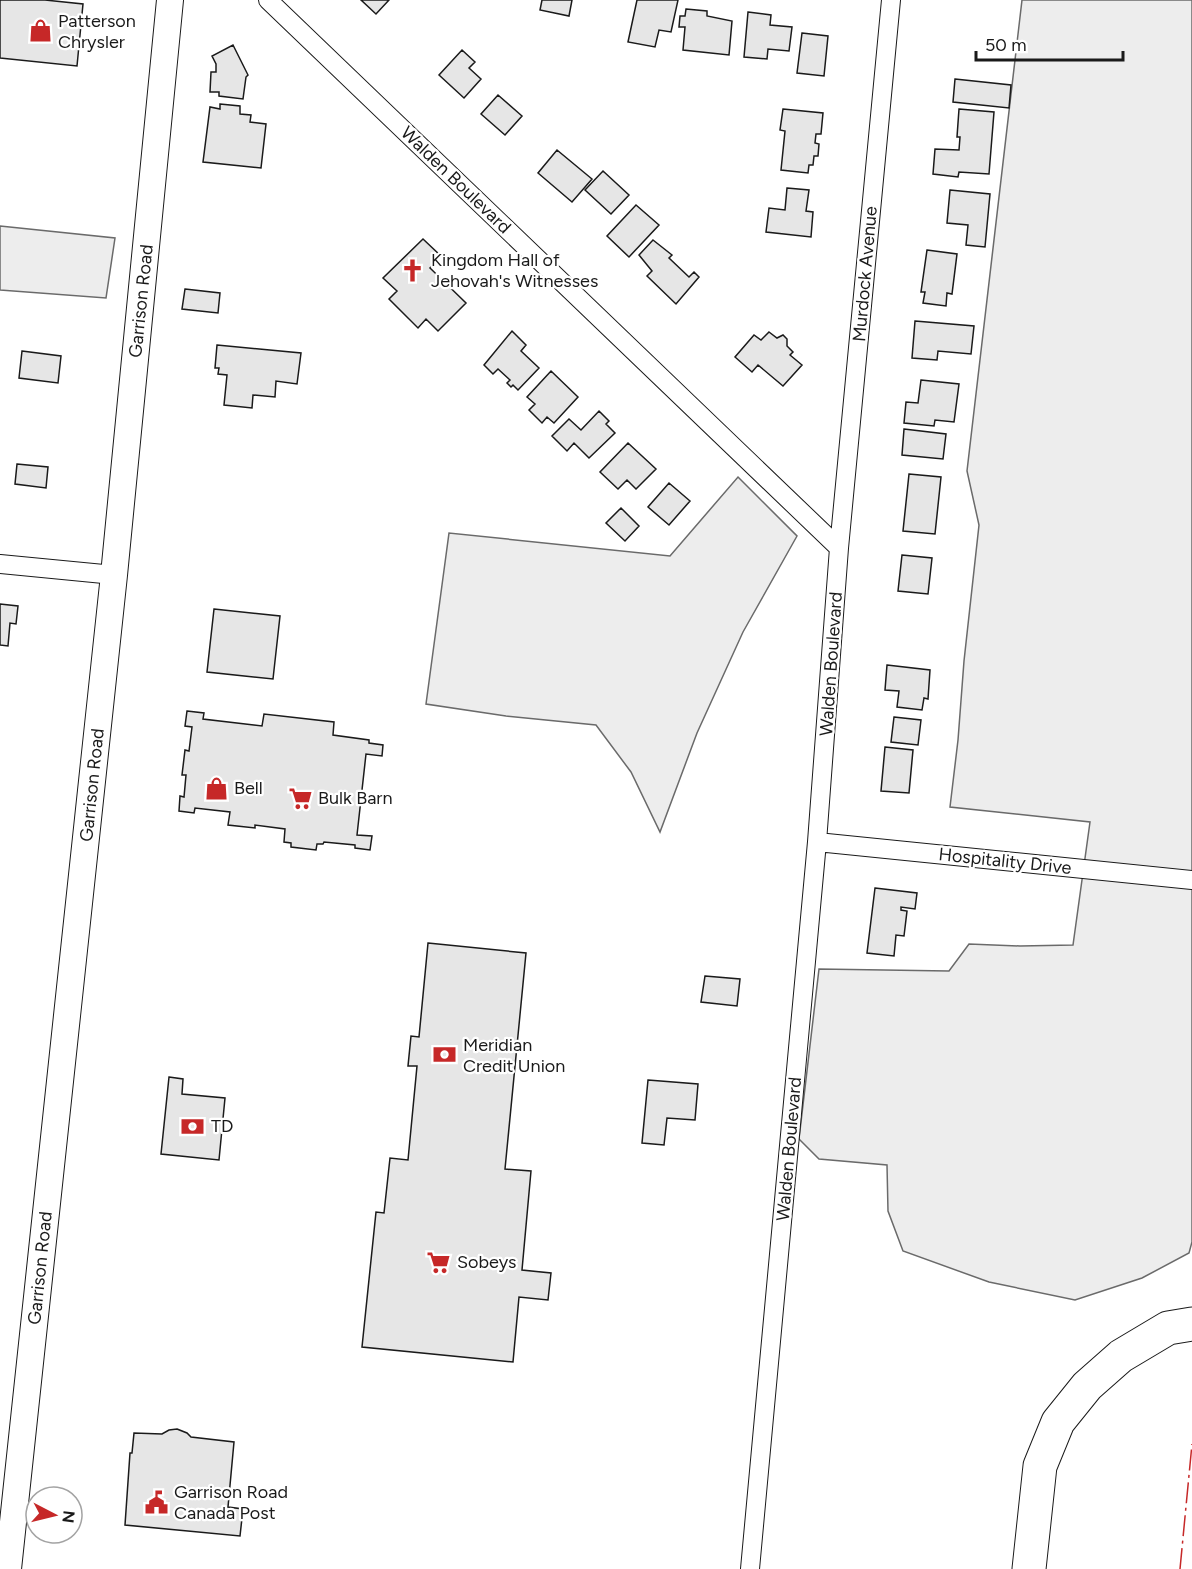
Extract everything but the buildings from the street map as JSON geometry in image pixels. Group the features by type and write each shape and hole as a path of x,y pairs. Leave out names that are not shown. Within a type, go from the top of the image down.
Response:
{"highway":[{"path":"1029,1569 1040,1466 1059,1422 1088,1386 1121,1356 1168,1328 1192,1324"},
{"path":"1034,1516 1040,1569"}],"main road":[{"name":"Garrison Road","path":"8,1569 114,575 170,0"}],"street":[{"name":"Walden Boulevard","path":"268,0 839,548 817,842 750,1569"},
{"name":"Murdock Avenue","path":"839,548 891,0"},
{"path":"0,564 114,575"},
{"name":"Hospitality Drive","path":"817,842 1192,880"}],"shaded area":[{"path":"1022,0 1192,0 1192,1242 1189,1253 1142,1278 1075,1300 989,1282 903,1251 888,1211 887,1165 819,1159 799,1139 819,969 949,971 969,944 1073,945 1090,822 950,807 979,525 967,471"},
{"path":"0,226 115,238 106,298 0,290"},
{"path":"738,477 797,536 743,632 697,733 660,832 631,772 596,725 506,716 426,704 449,533 670,556"}],"power":[{"path":"1180,1569 1192,1444"}],"place":[{"name":"Patterson Chrysler","path":"40,31"},
{"name":"Kingdom Hall of Jehovah's Witnesses","path":"413,270"},
{"name":"Bell","path":"216,788"},
{"name":"Bulk Barn","path":"300,798"},
{"name":"Meridian Credit Union","path":"445,1055"},
{"name":"TD","path":"193,1126"},
{"name":"Sobeys","path":"439,1262"},
{"name":"Garrison Road Canada Post","path":"156,1502"}]}
